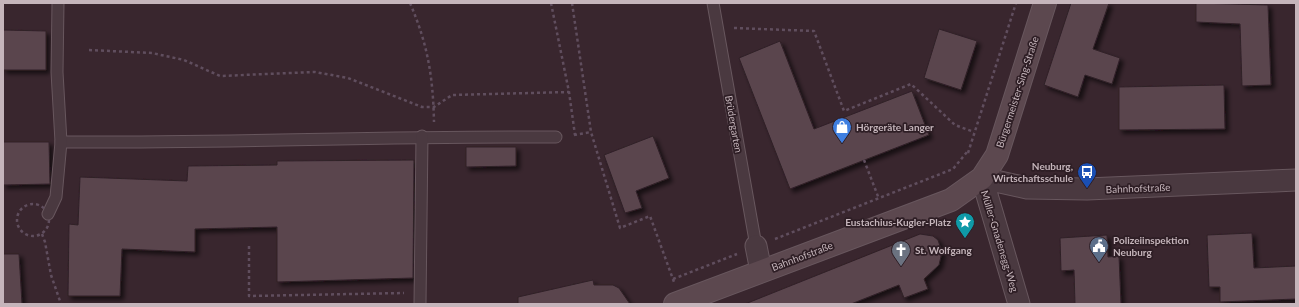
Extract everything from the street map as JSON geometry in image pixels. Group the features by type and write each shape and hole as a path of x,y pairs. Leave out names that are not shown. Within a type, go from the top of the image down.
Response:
{"main road":[{"name":"Bürgermeister-Sing-Straße","path":"982,178 997,155 1045,3"},
{"name":"Bahnhofstraße","path":"678,303 951,200 982,178"}],"street":[{"name":"Bahnhofstraße","path":"982,178 1027,188 1087,189 1296,180"},
{"name":"Müller-Gnadenegg-Weg","path":"982,178 1019,304"},
{"path":"756,246 761,271"}],"lane":[{"path":"48,214 56,197 61,142 57,72 58,3"},
{"name":"Brüdergarten","path":"713,3 756,246"},
{"path":"61,142 148,142 422,136 556,136"},
{"path":"420,304 422,136"}],"path":[{"path":"410,3 422,31 432,70 435,136"},
{"path":"551,3 569,92 575,135"},
{"path":"572,3 591,132 620,228 650,216 673,279 678,303"},
{"path":"673,279 952,169 967,152 1016,3"},
{"path":"717,28 814,31 846,117"},
{"path":"89,50 152,53 184,60 220,76 315,72 348,78 422,107 434,107 452,95 569,92"},
{"path":"844,111 911,84 955,125 974,132"},
{"path":"967,152 982,178"},
{"path":"864,160 879,199"},
{"path":"42,234 45,242 51,275 61,304"},
{"path":"249,246 249,296 420,292"}],"building":[{"path":"1071,3 1109,3 1093,49 1120,58 1112,84 1085,75 1078,97 1044,85"},
{"path":"1196,3 1268,5 1271,85 1242,86 1240,24 1196,22"},
{"path":"939,29 977,41 961,90 924,78"},
{"path":"3,30 46,31 46,70 3,70"},
{"path":"780,41 814,129 912,91 929,135 790,189 739,58"},
{"path":"1224,85 1225,129 1119,130 1119,87"},
{"path":"653,136 669,178 636,191 642,208 625,213 604,155"},
{"path":"3,142 49,142 50,184 3,185"},
{"path":"466,147 516,147 516,166 466,167"},
{"path":"414,160 413,278 277,282 277,227 195,229 195,252 122,249 120,296 68,296 69,224 78,225 80,177 187,181 188,166 277,165 277,161"},
{"path":"1252,233 1254,268 1296,266 1296,299 1220,302 1220,287 1209,287 1207,235"},
{"path":"920,234 933,236 938,240 942,252 939,265 924,279 928,289 904,298 899,285 851,304 745,304"},
{"path":"1107,235 1108,257 1119,256 1121,304 1075,304 1074,270 1061,271 1060,238"},
{"path":"3,254 19,254 22,304 3,304"},
{"path":"593,280 594,285 613,285 619,288 630,304 518,304 518,297"}],"place":[{"name":"Hörgeräte Langer","path":"842,144"},
{"name":"Neuburg, Wirtschaftsschule","path":"1087,189"},
{"name":"Eustachius-Kugler-Platz","path":"965,239"},
{"name":"Polizeiinspektion Neuburg","path":"1099,263"},
{"name":"St. Wolfgang","path":"901,267"}]}
